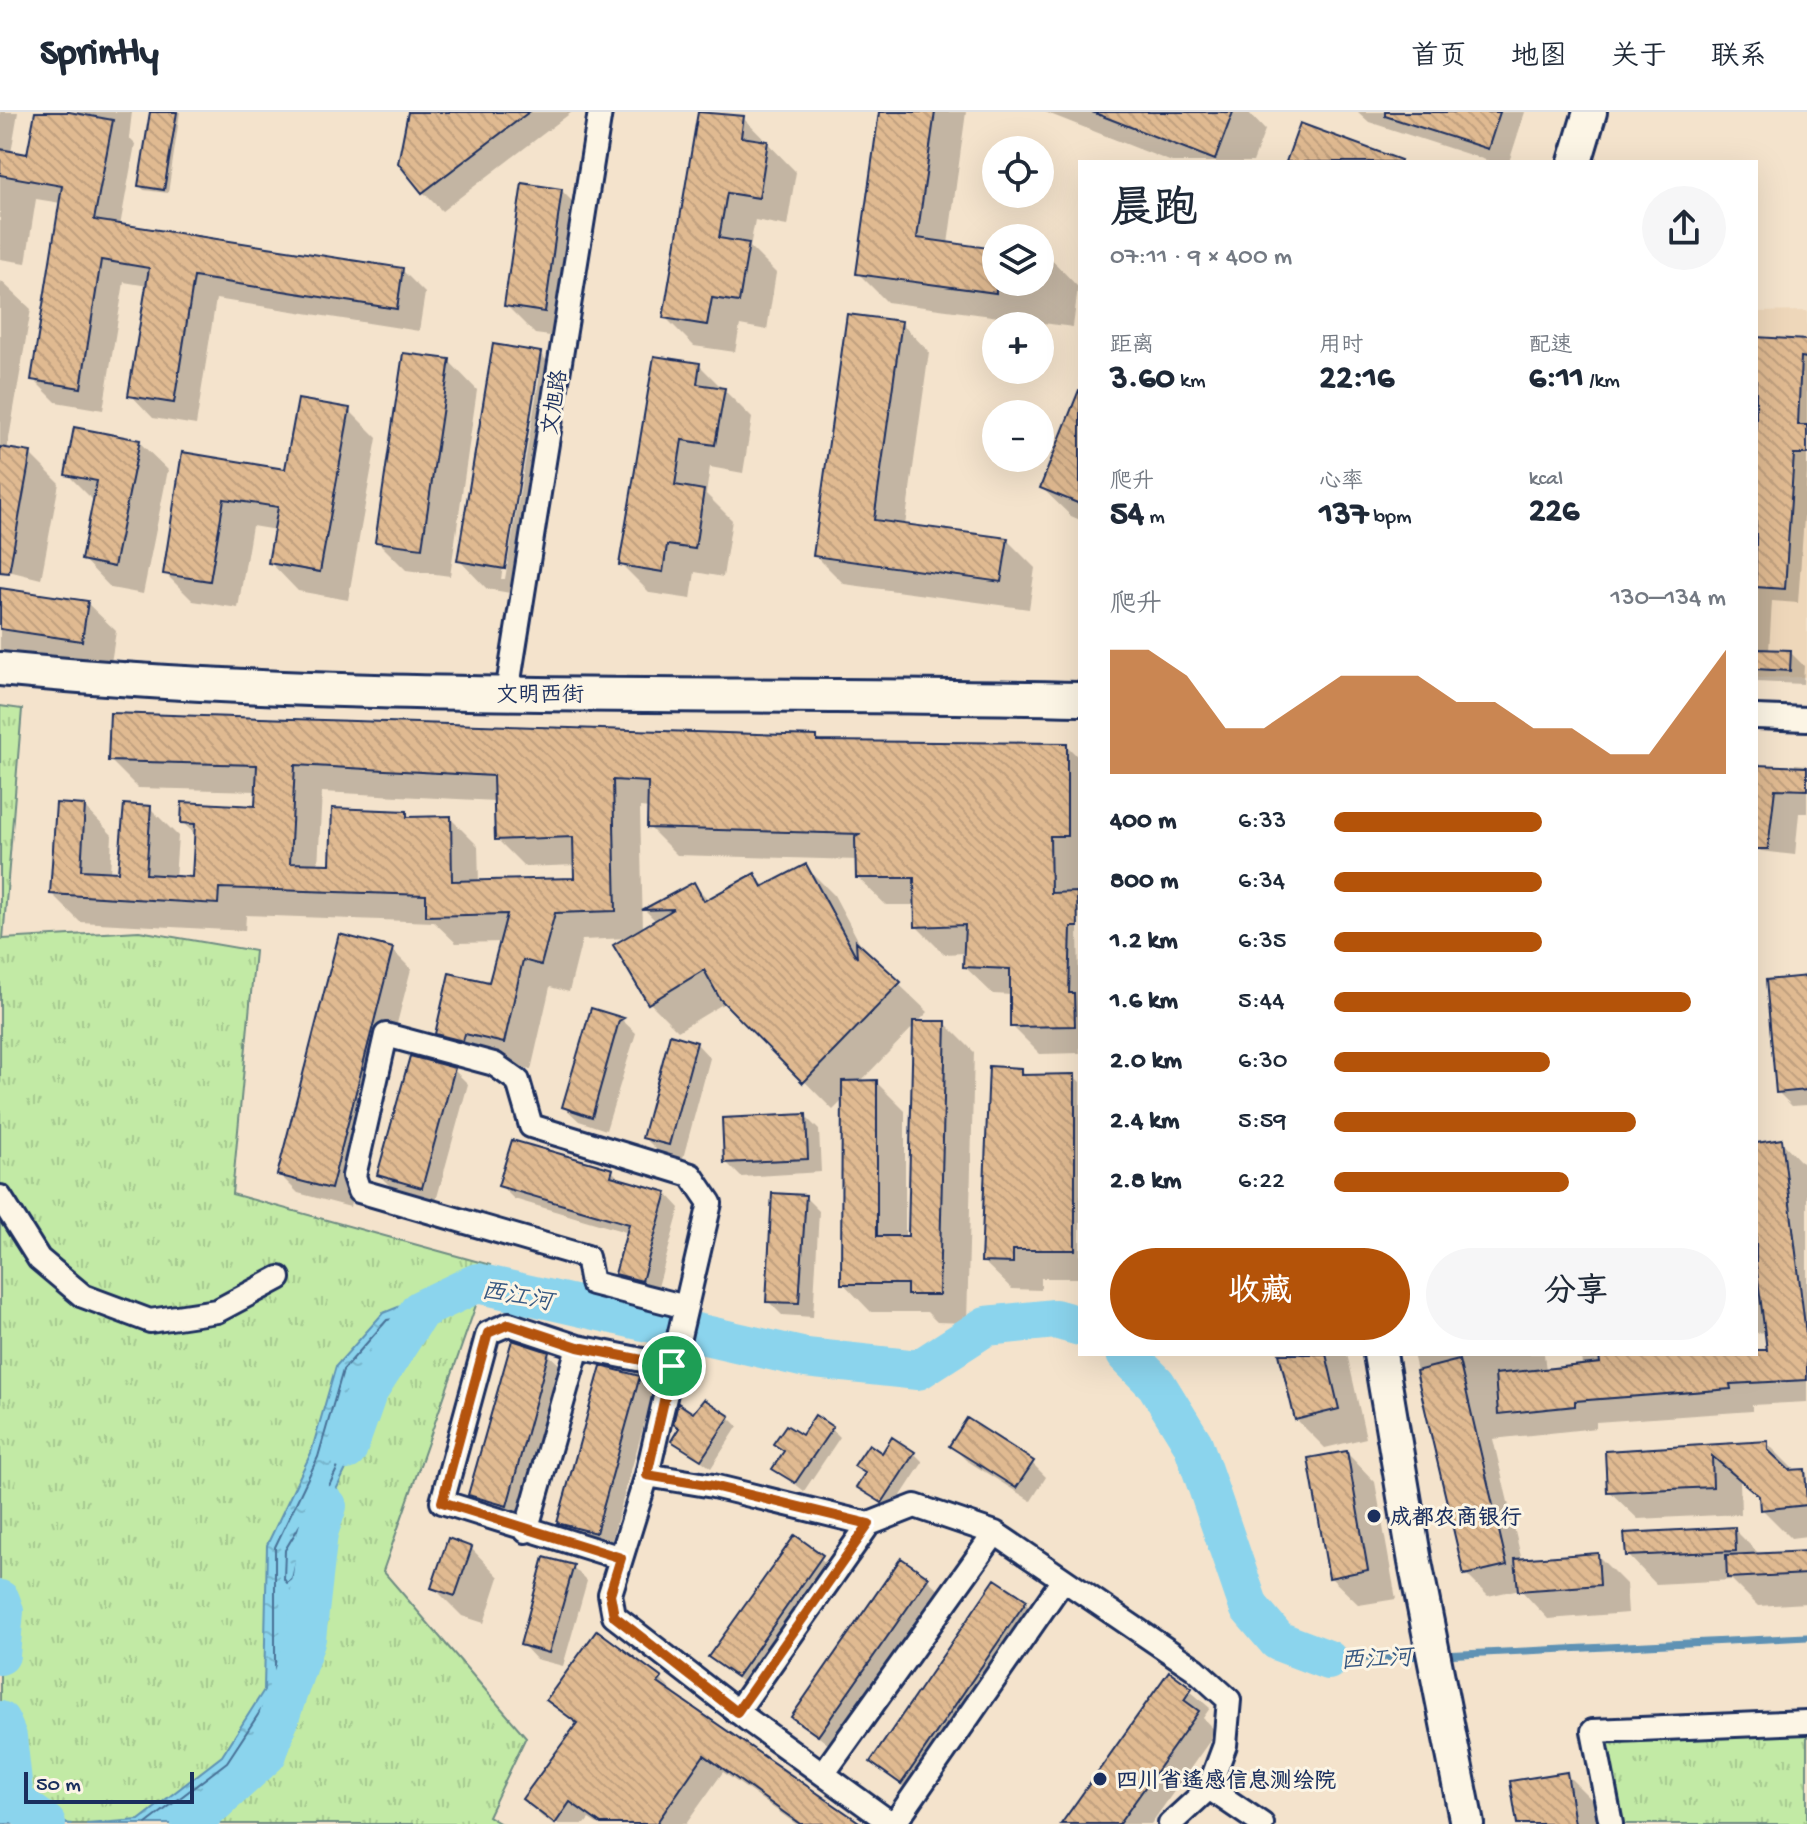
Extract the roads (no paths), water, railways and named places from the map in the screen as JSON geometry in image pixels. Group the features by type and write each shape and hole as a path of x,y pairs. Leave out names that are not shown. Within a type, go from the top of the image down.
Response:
{"street":[{"name":"文旭路","path":"507,693 600,112"},
{"path":"1576,160 1590,112"},
{"name":"文明西街","path":"0,669 334,692 1078,699"},
{"path":"1758,717 1807,719"},
{"path":"685,1311 592,1283 587,1257 359,1191 354,1176 386,1035 494,1064 518,1081 531,1126 691,1175 710,1203 685,1311 674,1356 647,1475 610,1594 614,1616 737,1712 893,1824 1063,1580"},
{"path":"0,1197 39,1259 83,1296 150,1321 217,1311 279,1278"},
{"path":"621,1558 526,1531 442,1502 488,1333 509,1324 578,1347 674,1356"},
{"path":"526,1531 578,1347"},
{"path":"1380,1356 1415,1562 1467,1824"},
{"path":"647,1475 713,1486 869,1524"},
{"path":"737,1712 869,1524 915,1506 995,1533 1195,1669 1229,1700 1225,1745 1209,1788 1170,1824"},
{"path":"823,1774 995,1533"},
{"path":"1611,1824 1593,1731 1807,1722"},
{"path":"1209,1788 1262,1824"}],"water":[{"path":"428,1295 366,1376 365,1429 325,1513 270,1765 204,1824 86,1824 139,1820 222,1756 264,1690 267,1545 311,1453 336,1366 383,1313"},
{"path":"0,1705 16,1753 29,1818 72,1824 0,1824"}],"waterway":[{"name":"西江河","path":"347,1450 367,1393 420,1310 477,1283 806,1358 918,1370 986,1326 1055,1319 1078,1325"},
{"name":"西江河","path":"1128,1356 1156,1384 1193,1444 1249,1607 1278,1641 1328,1660"},
{"name":"西江河","path":"191,1824 267,1754 306,1638 318,1533 327,1506"},
{"name":"西江河","path":"0,1600 4,1611 0,1655"},
{"name":"西江河","path":"1442,1655 1807,1637"},
{"name":"西江河","path":"1328,1660 1425,1656"},
{"name":"西江河","path":"0,1721 7,1737 14,1800 46,1824"}],"place":[{"name":"成都农商银行","path":"1374,1516"},
{"name":"四川省遥感信息测绘院","path":"1100,1779"}]}
